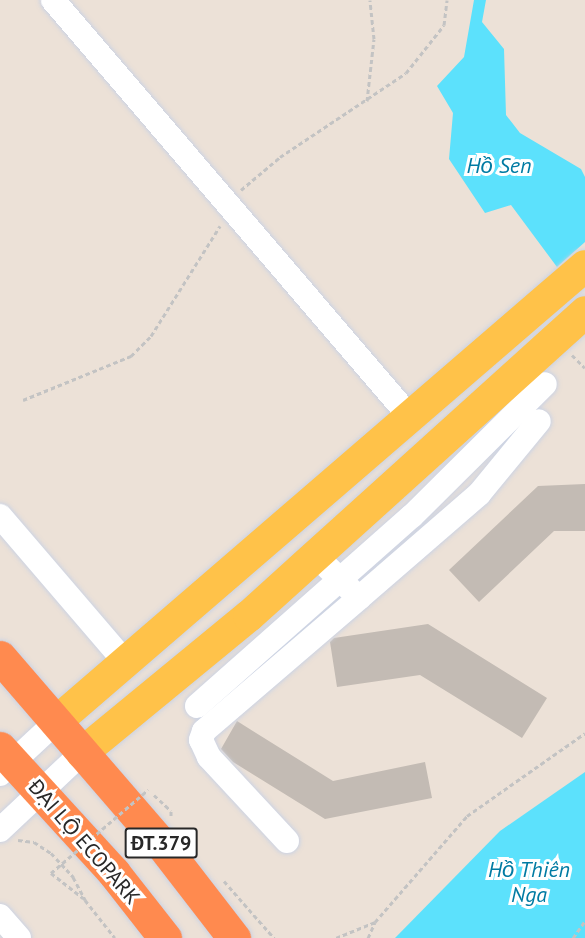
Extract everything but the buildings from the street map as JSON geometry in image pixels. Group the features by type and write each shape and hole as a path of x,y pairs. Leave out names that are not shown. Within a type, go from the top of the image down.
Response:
{"highway":[{"name":"ĐT.379","path":"0,657 159,841 234,938"},
{"name":"ĐẠI LỘ ECOPARK","path":"4,761 41,792 165,938"}],"main road":[{"path":"56,722 585,266"},
{"path":"82,753 249,616 585,312"}],"street":[{"path":"53,0 410,417"},
{"path":"197,706 404,523 545,384"},
{"path":"287,841 209,757 201,740 204,731 479,494 539,421"},
{"path":"0,516 125,663"},
{"path":"404,523 422,543"},
{"path":"316,556 359,598"},
{"path":"4,761 56,722"},
{"path":"5,836 41,792 82,753"},
{"path":"0,916 19,938"}],"path":[{"path":"367,103 374,57 370,0"},
{"path":"368,938 375,922 467,816 585,733"},
{"path":"576,739 585,739"},
{"path":"85,900 51,873 148,790"},
{"path":"5,836 34,843 51,853 73,877 85,900 115,938"},
{"path":"573,938 585,921"},
{"path":"336,938 375,922"}],"water":[{"name":"Hồ Sen","path":"474,0 486,0 482,22 504,49 506,115 520,133 581,169 585,177 585,242 557,267 511,205 485,213 449,159 453,113 437,86 464,57"},
{"name":"Hồ Thiên Nga","path":"585,772 585,938 395,938 500,831"}]}
